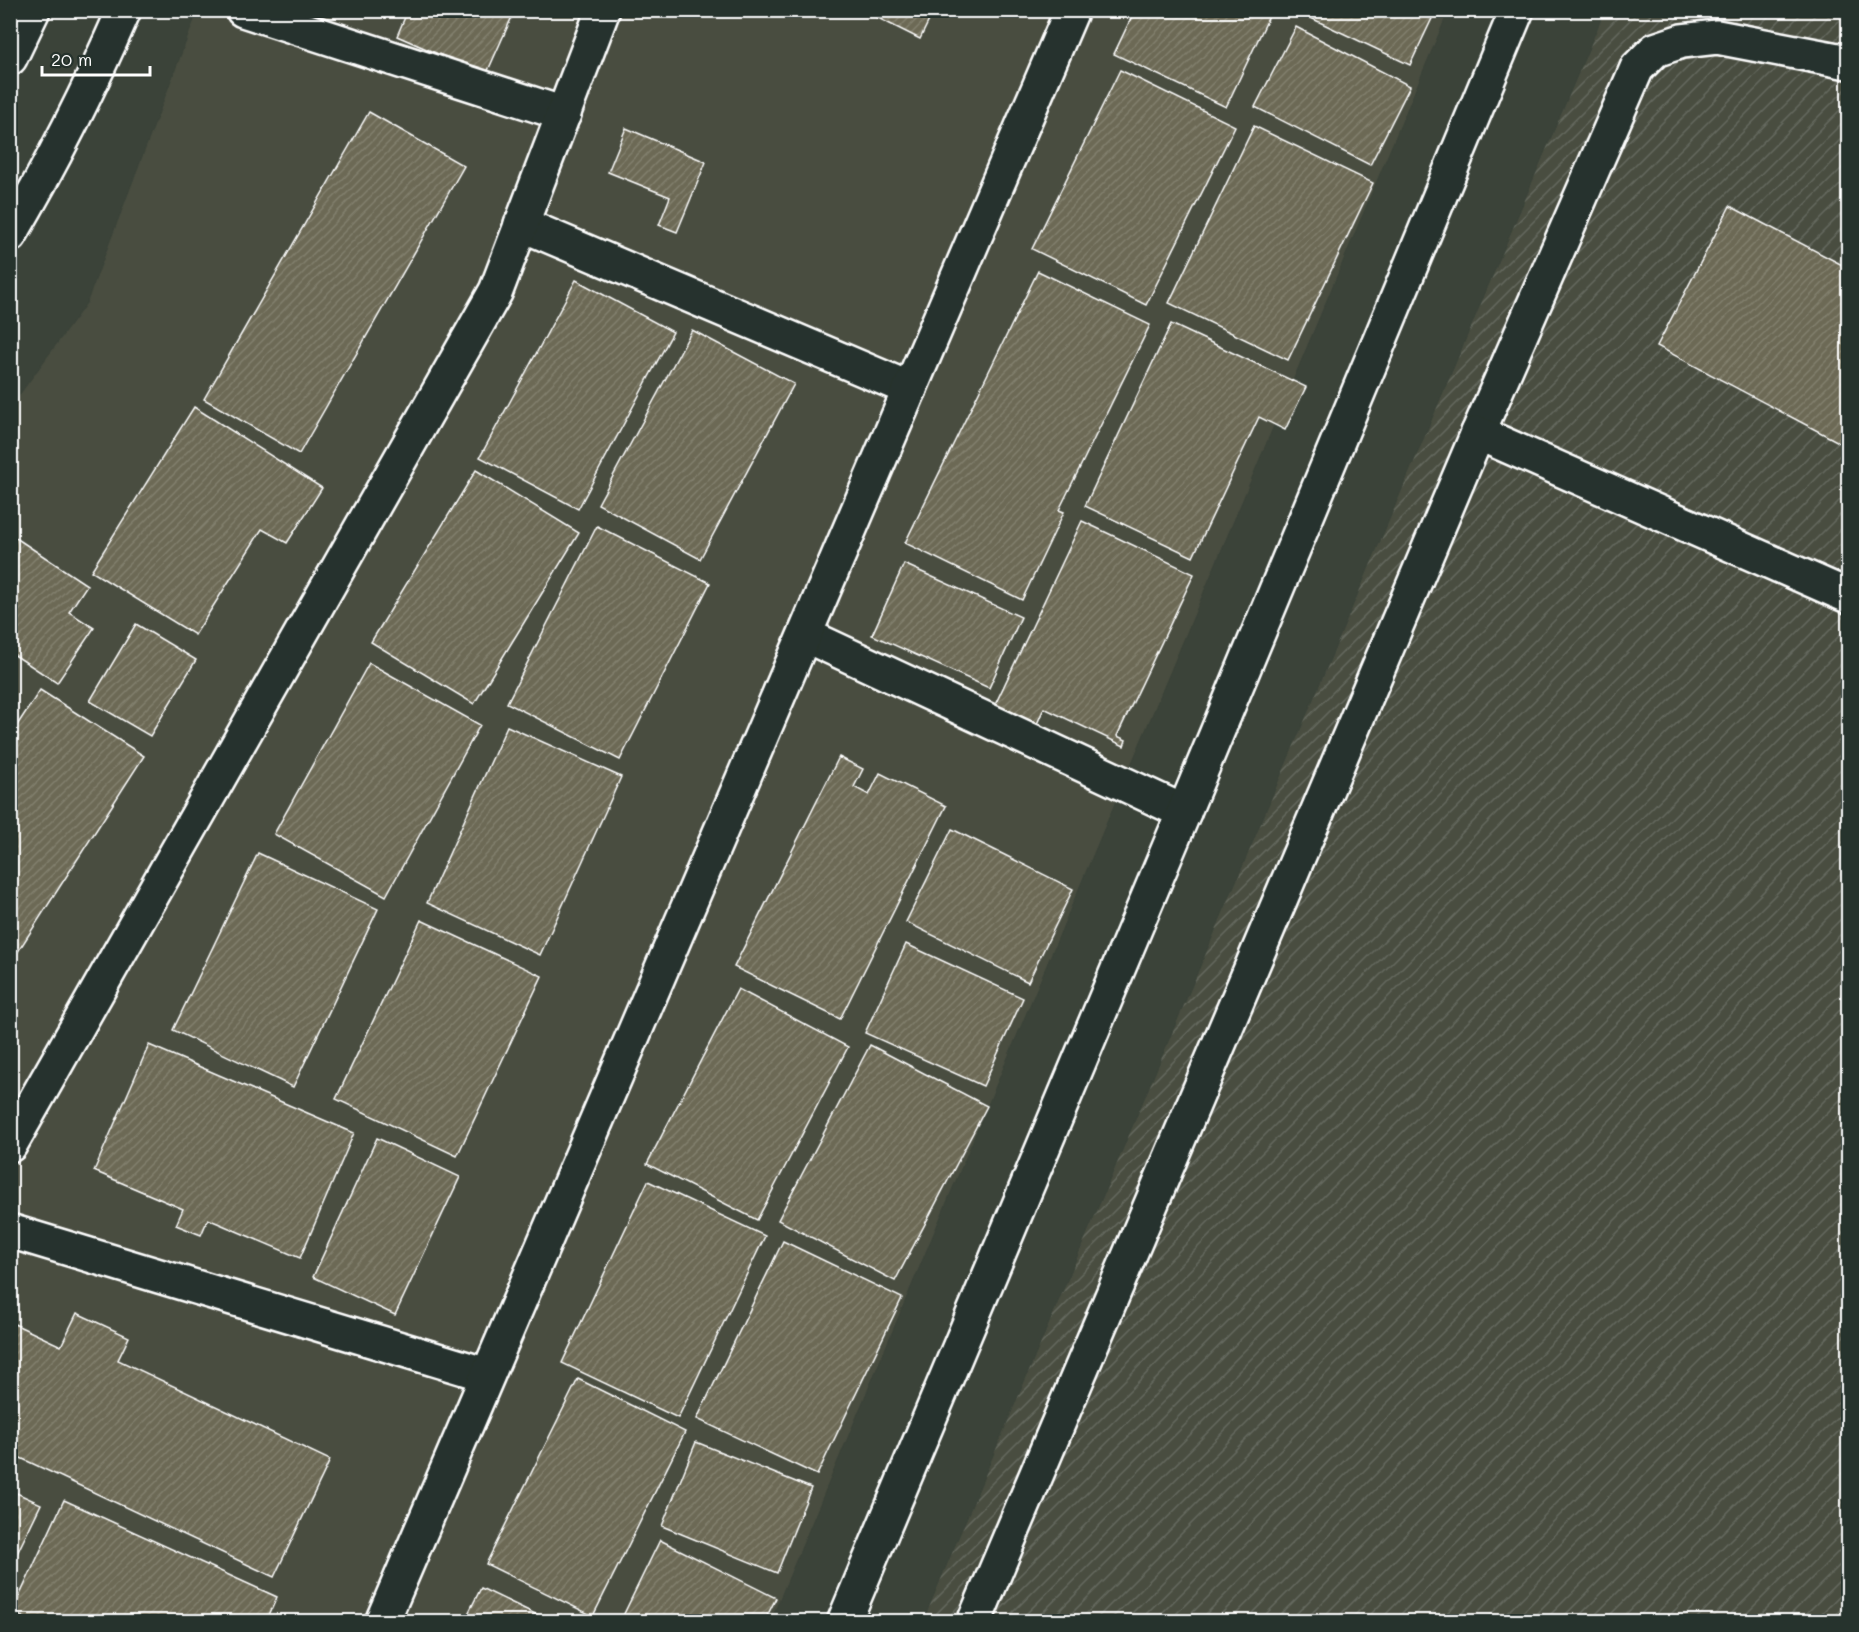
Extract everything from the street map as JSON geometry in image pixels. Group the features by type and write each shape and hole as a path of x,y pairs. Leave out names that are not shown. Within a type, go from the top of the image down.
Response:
{"street":[{"path":"10,58 33,10"},
{"path":"10,236 43,179 92,83 124,10"},
{"path":"243,10 564,114"},
{"path":"10,1145 496,291 603,10"},
{"path":"382,1622 1072,10"},
{"path":"844,1622 1517,10"},
{"path":"974,1622 1478,433 1637,68 1654,50 1682,41 1717,37 1848,62"},
{"path":"521,224 910,389"},
{"path":"1478,433 1848,596"},
{"path":"804,635 1184,812"},
{"path":"10,1231 487,1375"}],"shaded area":[{"path":"198,11 1448,11 770,1621 11,1622 11,407 87,303"},
{"path":"1605,11 1848,11 1848,1621 923,1622"}],"building":[{"path":"408,10 515,10 486,75 397,36"},
{"path":"862,10 934,10 920,39"},
{"path":"1135,10 1272,10 1226,107 1114,54"},
{"path":"1294,10 1436,10 1410,65"},
{"path":"1296,27 1410,86 1370,165 1255,107"},
{"path":"1120,70 1235,126 1146,305 1032,249"},
{"path":"369,112 464,166 299,454 204,399"},
{"path":"1254,126 1373,183 1288,360 1169,303"},
{"path":"626,128 706,162 677,232 659,225 670,197 608,172"},
{"path":"1730,206 1848,268 1848,447 1657,346"},
{"path":"1038,271 1150,325 1059,510 1064,512 1022,600 905,543"},
{"path":"576,280 673,332 578,509 480,457"},
{"path":"1171,324 1306,387 1285,430 1259,417 1193,557 1085,506"},
{"path":"692,330 794,384 700,559 598,504"},
{"path":"194,407 322,488 287,543 262,529 195,635 91,571"},
{"path":"476,470 579,533 474,704 371,642"},
{"path":"1082,521 1194,574 1117,736 1126,740 1124,746 1044,708 1037,724 995,705"},
{"path":"597,526 710,583 620,760 507,703"},
{"path":"10,534 87,585 69,612 94,628 57,683 10,652"},
{"path":"904,564 1021,617 989,688 872,635"},
{"path":"136,624 196,660 150,736 90,701"},
{"path":"369,663 480,725 386,896 274,834"},
{"path":"40,690 144,756 10,964 10,736"},
{"path":"507,726 621,777 540,955 427,903"},
{"path":"839,757 863,769 854,787 869,795 880,773 946,806 840,1019 734,967"},
{"path":"952,829 1073,889 1028,982 906,922"},
{"path":"258,853 378,909 293,1087 173,1030"},
{"path":"421,920 542,976 457,1156 336,1099"},
{"path":"906,944 1023,998 983,1086 865,1033"},
{"path":"738,989 848,1047 757,1220 647,1164"},
{"path":"149,1045 354,1133 300,1258 208,1219 201,1235 176,1225 183,1209 94,1171"},
{"path":"870,1045 987,1106 895,1281 778,1220"},
{"path":"377,1138 460,1177 395,1315 313,1277"},
{"path":"648,1181 765,1236 678,1418 562,1363"},
{"path":"783,1241 902,1298 817,1475 697,1419"},
{"path":"77,1313 129,1337 118,1360 330,1460 274,1577 10,1453 10,1322 61,1346"},
{"path":"578,1379 685,1432 593,1616 486,1564"},
{"path":"696,1442 811,1488 777,1573 662,1526"},
{"path":"10,1490 41,1504 10,1568"},
{"path":"64,1500 277,1597 266,1622 33,1622 12,1612"},
{"path":"660,1540 776,1598 764,1622 620,1622"},
{"path":"481,1588 552,1622 464,1622"}]}
